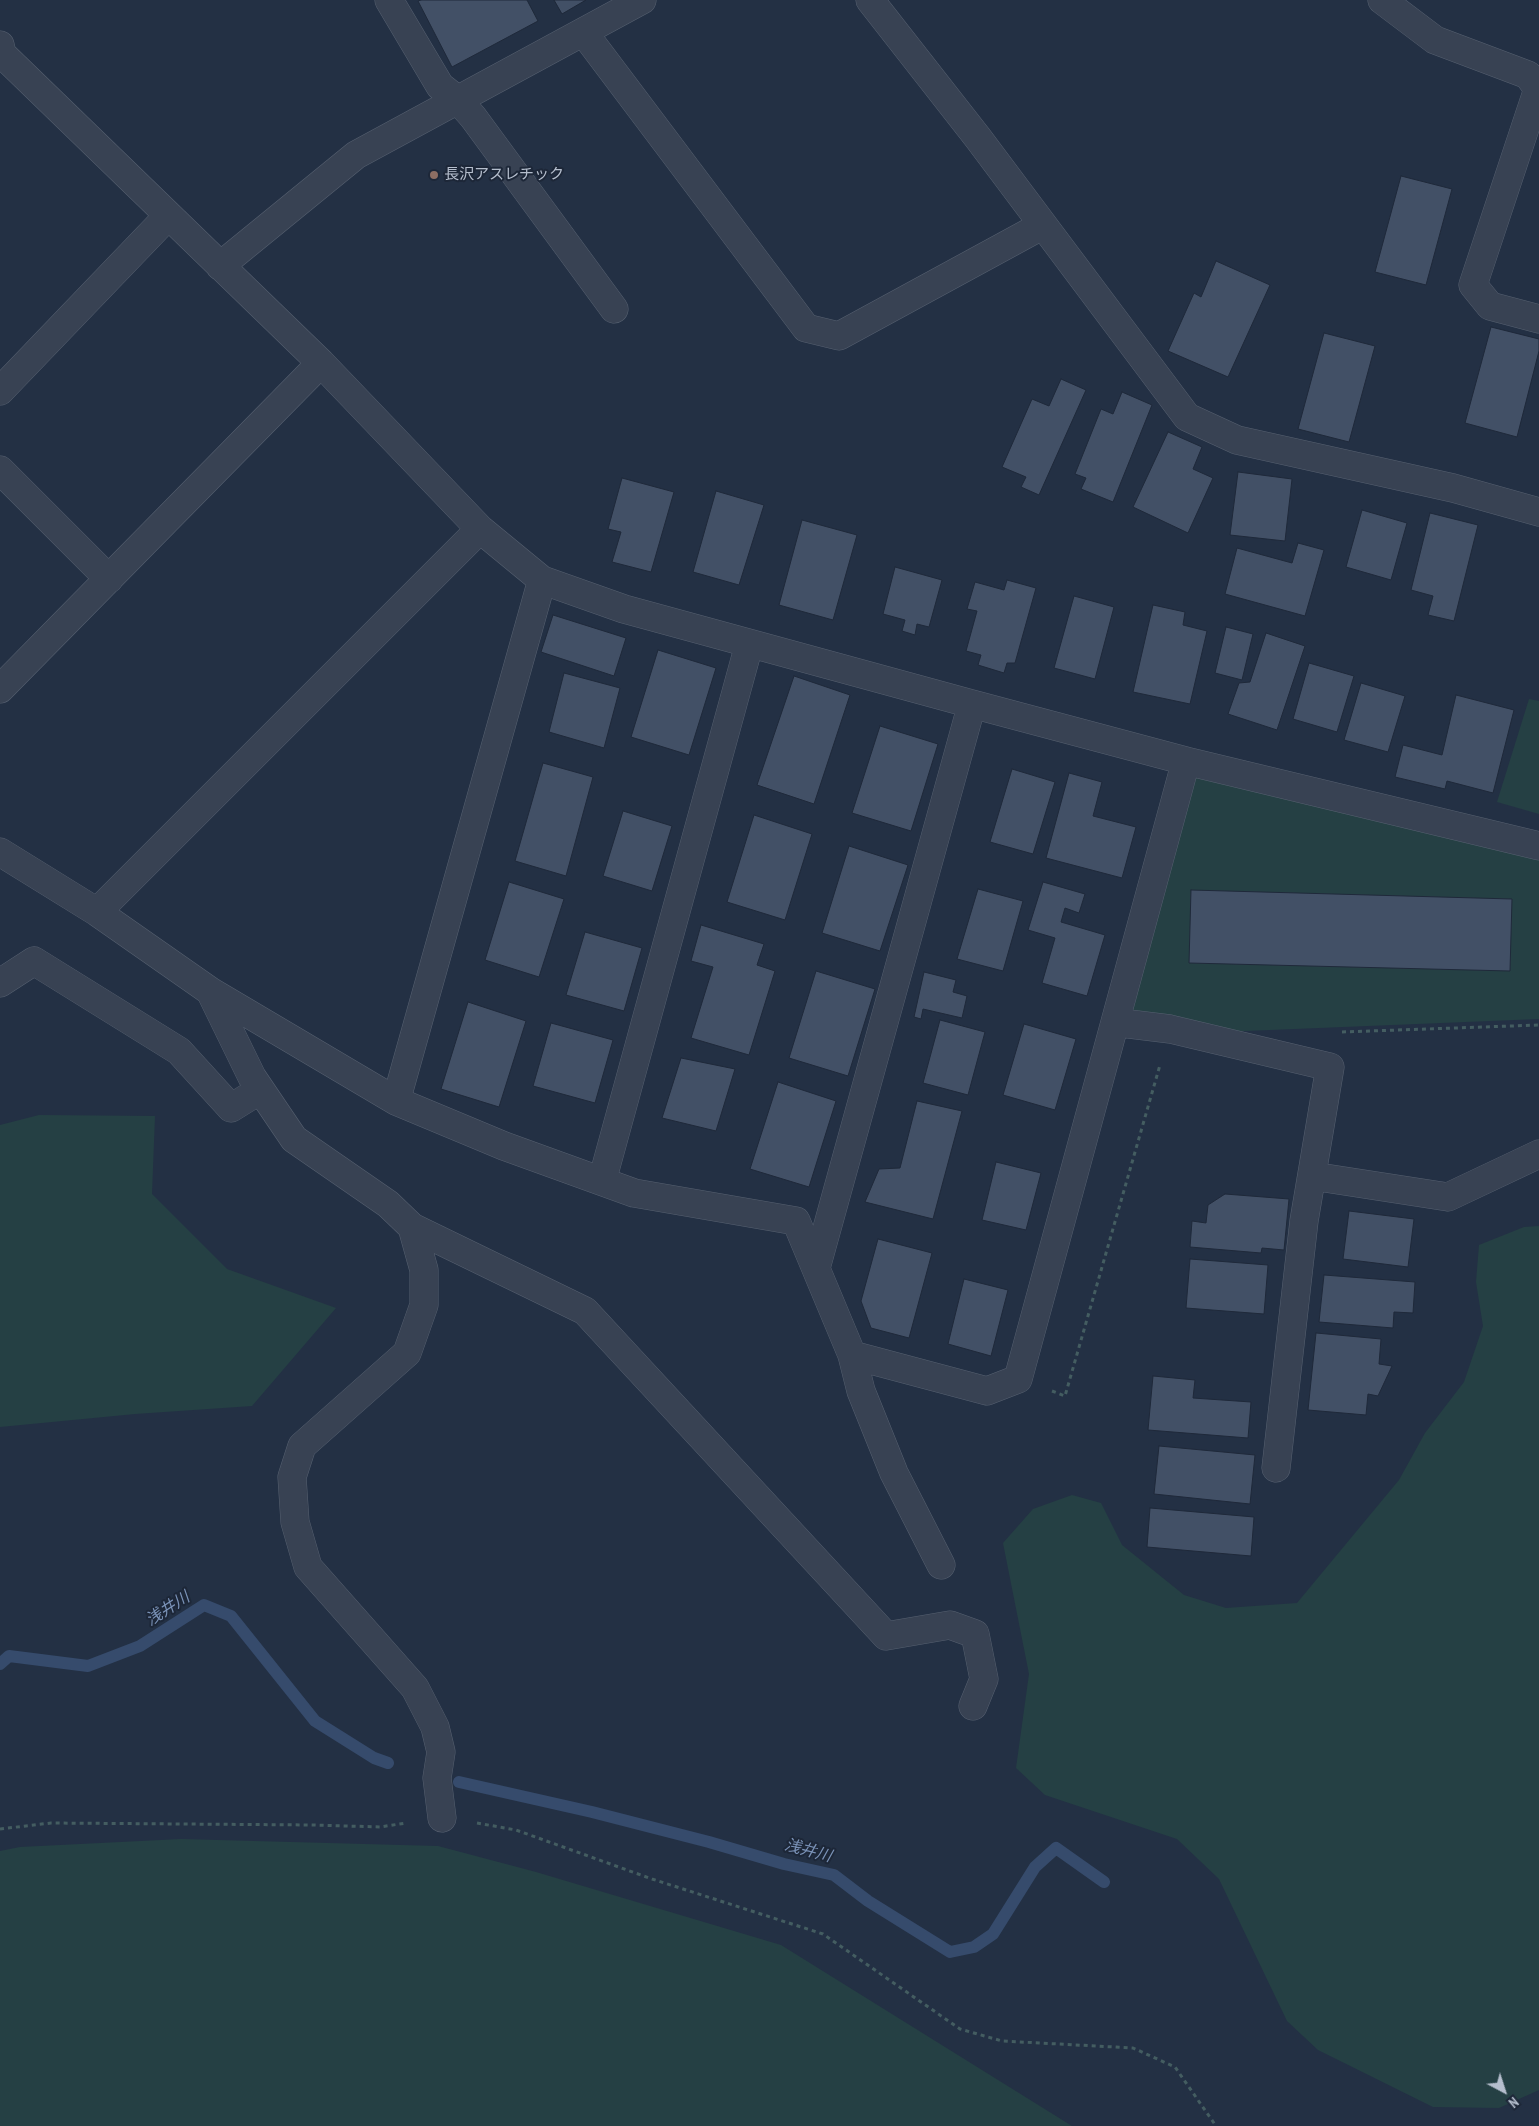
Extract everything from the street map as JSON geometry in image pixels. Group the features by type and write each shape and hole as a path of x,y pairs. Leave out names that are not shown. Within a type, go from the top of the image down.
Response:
{"street":[{"path":"389,0 440,86 458,100 614,309"},
{"path":"220,266 356,155 642,0"},
{"path":"870,0 1187,417 1237,440 1453,488 1539,512"},
{"path":"1382,0 1435,40 1528,74 1538,89 1473,285 1490,306 1539,319"},
{"path":"584,33 806,328 839,336 1043,226"},
{"path":"1,52 321,364 480,529 542,580 624,609 749,645 1186,761 1539,846"},
{"path":"0,391 168,216"},
{"path":"0,689 321,364"},
{"path":"0,470 109,579"},
{"path":"97,912 480,529"},
{"path":"396,1101 542,580"},
{"path":"602,1181 749,645"},
{"path":"816,1268 972,704"},
{"path":"852,1355 987,1391 1018,1379 1186,761"},
{"path":"0,852 97,912 210,991 396,1101 504,1146 634,1193 796,1221 852,1355 861,1391 894,1473 941,1564"},
{"path":"0,983 34,961 180,1051 231,1108 260,1090"},
{"path":"210,991 252,1077 294,1139 388,1204 412,1227 585,1311 886,1636 950,1625 975,1634 984,1679 973,1706"},
{"path":"1117,1015 1121,1023 1170,1029 1330,1067 1295,1290 1276,1468"},
{"path":"1312,1176 1448,1197 1539,1154"},
{"path":"412,1227 424,1270 424,1305 407,1353 302,1446 292,1477 295,1522 308,1567 415,1688 435,1727 441,1752 436,1778 442,1818"}],"path":[{"path":"1340,1032 1539,1025"},
{"path":"1018,1379 1066,1396 1170,1029"},
{"path":"0,1829 51,1823 380,1827 442,1818 516,1830 652,1879 823,1934 960,2029 1002,2041 1133,2048 1175,2067 1216,2126"}],"green space":[{"path":"1529,699 1539,701 1539,814 1497,802"},
{"path":"1197,775 1539,860 1539,1019 1221,1032 1125,1016"},
{"path":"39,1115 155,1116 152,1194 227,1269 336,1308 252,1406 135,1414 0,1427 0,1125"},
{"path":"1539,1226 1539,2090 1499,2108 1433,2107 1318,2050 1287,2021 1219,1879 1177,1839 1045,1795 1016,1768 1029,1674 1003,1543 1033,1509 1072,1495 1101,1503 1122,1545 1184,1595 1226,1608 1297,1603 1399,1480 1425,1433 1464,1382 1483,1326 1476,1282 1479,1245 1524,1227"},
{"path":"181,1839 438,1846 536,1872 781,1945 1072,2126 0,2126 0,1851 20,1847"}],"building":[{"path":"527,0 538,21 452,67 418,1"},
{"path":"554,0 586,0 562,14"},
{"path":"1401,176 1452,189 1426,285 1375,272"},
{"path":"1216,261 1270,285 1228,377 1168,351 1194,293 1201,297"},
{"path":"1491,327 1539,339 1539,351 1517,437 1465,423"},
{"path":"1324,333 1375,346 1349,442 1298,429"},
{"path":"1061,379 1086,390 1039,495 1021,487 1026,477 1002,467 1032,399 1049,406"},
{"path":"1122,392 1152,405 1113,502 1081,489 1086,478 1075,474 1101,409 1113,414"},
{"path":"1168,432 1202,447 1193,469 1213,478 1188,533 1133,507"},
{"path":"1238,472 1292,479 1285,541 1230,535"},
{"path":"622,478 674,492 651,572 612,562 621,532 608,529"},
{"path":"716,491 764,505 739,585 693,572"},
{"path":"1362,510 1407,523 1391,580 1346,567"},
{"path":"1430,513 1478,525 1454,621 1428,615 1433,596 1411,590"},
{"path":"802,520 857,535 833,620 779,605"},
{"path":"1298,543 1324,550 1305,616 1225,594 1237,548 1292,563"},
{"path":"895,567 942,580 929,627 917,624 915,635 902,631 905,620 883,614"},
{"path":"1007,580 1036,588 1015,663 1007,663 1004,673 978,665 981,655 966,651 977,611 967,609 975,582 1004,590"},
{"path":"1074,596 1114,607 1095,679 1054,668"},
{"path":"1153,605 1185,612 1183,625 1207,631 1190,704 1133,692"},
{"path":"553,615 626,638 614,676 541,652"},
{"path":"1226,627 1253,634 1242,680 1215,673"},
{"path":"1266,633 1305,646 1277,730 1228,714 1239,683 1250,682"},
{"path":"658,650 716,668 689,755 631,737"},
{"path":"1309,663 1354,676 1337,732 1293,719"},
{"path":"564,673 620,688 604,748 549,732"},
{"path":"794,676 850,695 814,804 757,785"},
{"path":"1361,683 1405,696 1388,752 1344,740"},
{"path":"1456,695 1514,710 1493,793 1447,781 1445,789 1395,777 1403,745 1442,755"},
{"path":"880,726 938,744 911,831 852,813"},
{"path":"543,763 593,777 566,876 515,861"},
{"path":"1012,769 1055,782 1033,854 990,842"},
{"path":"1069,773 1102,782 1093,816 1136,827 1122,878 1046,858"},
{"path":"623,811 672,826 652,891 603,876"},
{"path":"754,815 812,834 785,920 727,902"},
{"path":"849,846 908,865 880,951 822,933"},
{"path":"509,882 564,899 539,977 485,960"},
{"path":"1043,882 1085,894 1079,913 1065,908 1061,922 1105,935 1087,996 1042,983 1055,938 1028,930"},
{"path":"978,889 1023,901 1003,971 957,959"},
{"path":"1191,890 1512,899 1510,971 1189,963"},
{"path":"701,925 764,944 757,965 775,971 749,1055 691,1038 713,967 691,961"},
{"path":"585,932 642,948 624,1011 566,995"},
{"path":"816,971 875,989 848,1076 789,1058"},
{"path":"924,972 956,980 953,992 967,996 962,1018 923,1009 921,1019 914,1017"},
{"path":"468,1002 526,1021 499,1107 441,1089"},
{"path":"940,1020 985,1032 968,1095 923,1083"},
{"path":"551,1023 613,1040 595,1103 533,1086"},
{"path":"1024,1024 1076,1039 1055,1110 1003,1095"},
{"path":"681,1058 735,1069 716,1131 662,1118"},
{"path":"778,1082 836,1101 809,1187 750,1169"},
{"path":"917,1101 962,1111 933,1219 865,1202 879,1169 900,1168"},
{"path":"996,1162 1041,1173 1026,1230 982,1220"},
{"path":"1225,1194 1289,1199 1284,1250 1262,1248 1261,1253 1190,1247 1192,1221 1206,1223 1208,1205"},
{"path":"1349,1211 1414,1219 1408,1267 1343,1259"},
{"path":"878,1239 932,1253 909,1338 871,1328 861,1301"},
{"path":"1190,1259 1268,1265 1264,1314 1186,1308"},
{"path":"1324,1275 1415,1282 1413,1313 1394,1312 1393,1328 1319,1322"},
{"path":"964,1279 1008,1290 991,1356 948,1344"},
{"path":"1316,1333 1381,1339 1379,1364 1392,1366 1378,1396 1368,1394 1366,1415 1308,1410"},
{"path":"1153,1376 1195,1380 1193,1398 1251,1402 1248,1438 1148,1430"},
{"path":"1159,1446 1255,1455 1250,1504 1154,1494"},
{"path":"1150,1508 1254,1517 1251,1556 1147,1547"}],"waterway":[{"name":"浅井川","path":"0,1664 9,1656 88,1666 140,1646 204,1605 231,1616 315,1721 374,1758 388,1763"},
{"name":"浅井川","path":"459,1782 592,1812 709,1842 784,1864 834,1875 868,1901 950,1952 974,1947 993,1934 1035,1867 1056,1848 1104,1882"}],"place":[{"name":"長沢アスレチック","path":"434,175"}]}
